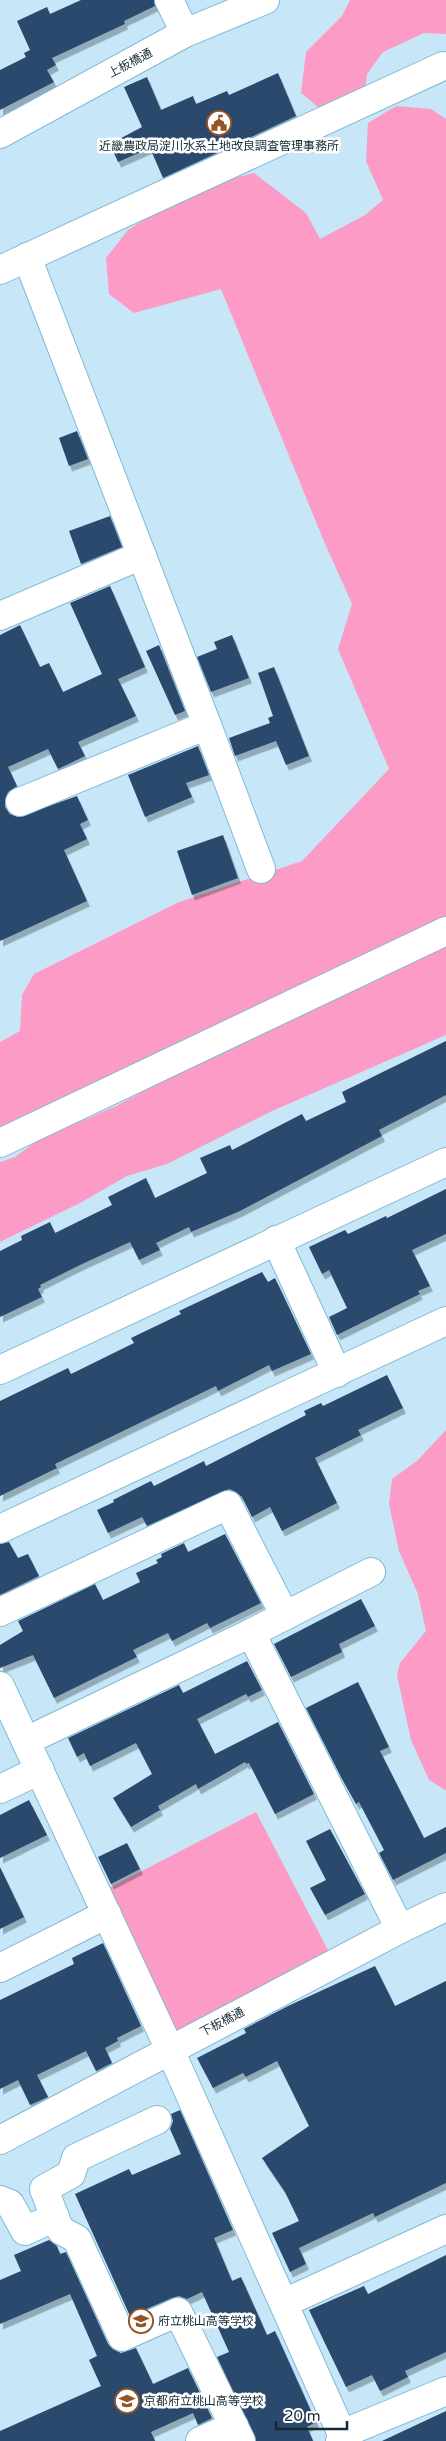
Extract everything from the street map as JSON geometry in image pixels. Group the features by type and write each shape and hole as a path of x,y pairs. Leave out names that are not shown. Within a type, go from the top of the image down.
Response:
{"street":[{"path":"169,0 185,34"},
{"name":"上板橋通","path":"0,134 185,34 265,0"},
{"path":"0,270 443,66"},
{"path":"27,257 261,869"},
{"path":"0,616 142,555"},
{"path":"20,802 207,725"},
{"path":"0,1143 446,931"},
{"path":"0,1370 446,1162"},
{"path":"276,1240 337,1373"},
{"path":"0,1529 446,1321"},
{"path":"0,1612 228,1504 285,1616"},
{"path":"26,1741 251,1633 371,1572"},
{"path":"251,1633 400,1929"},
{"path":"0,1686 170,2050 284,2303 342,2439 446,2391"},
{"path":"0,1789 40,1770"},
{"name":"下板橋通","path":"0,2140 400,1929 446,1907"},
{"path":"0,1968 107,1914"},
{"path":"157,2120 76,2158 71,2174 44,2189 62,2232 77,2239 122,2337 178,2312 237,2434 200,2441"},
{"path":"0,2200 10,2204 25,2231 55,2217"},
{"path":"284,2303 446,2230"}],"shaded area":[{"path":"350,0 446,0 446,34 424,33 383,52 367,74 364,98 324,112 301,93 306,52 342,16"},
{"path":"396,106 431,109 446,119 446,920 0,1129 0,1042 20,1031 22,995 34,974 179,902 302,861 389,769 338,649 352,604 323,539 221,289 134,313 109,294 106,258 128,230 193,189 254,173 306,213 320,239 365,215 383,200 366,161 368,123"},
{"path":"446,944 446,1035 272,1111 167,1164 127,1176 82,1202 0,1242 0,1162 15,1157 46,1134 116,1106 184,1070"},
{"path":"446,1430 445,1790 429,1780 411,1740 397,1675 400,1663 426,1631 418,1594 399,1551 389,1504 392,1479 417,1461"},
{"path":"256,1812 331,1956 178,2035 105,1890"}],"building":[{"path":"81,0 154,0 155,6 124,21 125,24 52,58 56,65 47,70 54,82 0,110 0,70 26,57 24,53 30,50 17,21 47,7 50,14"},
{"name":"近畿農政局淀川水系土地改良調査管理事務所","path":"278,73 296,116 163,178 150,148 118,162 110,144 142,127 124,87 147,77 161,110 193,96 196,104 227,91 229,95"},
{"path":"77,431 88,459 69,466 59,438"},
{"path":"110,516 122,547 81,564 69,531"},
{"path":"110,586 145,667 118,679 136,716 78,742 85,756 58,769 48,749 8,767 17,786 8,792 5,800 5,807 10,814 18,817 77,796 88,820 80,824 87,839 64,850 87,901 0,941 0,635 20,625 40,667 49,663 63,692 102,674 70,603"},
{"path":"232,635 249,678 211,692 197,657 217,649 214,642"},
{"path":"159,645 185,711 175,715 146,651"},
{"path":"274,667 309,756 286,765 276,741 235,756 229,738 270,723 268,718 273,716 258,673"},
{"path":"198,746 209,775 186,783 192,797 145,817 128,775"},
{"path":"223,835 238,878 192,895 177,851"},
{"path":"446,1041 446,1095 379,1130 382,1136 240,1211 191,1232 189,1227 156,1243 160,1250 139,1260 130,1242 80,1265 40,1285 41,1287 38,1289 42,1297 0,1317 0,1251 22,1240 21,1236 50,1222 55,1233 112,1205 108,1197 146,1178 155,1198 207,1173 200,1158 230,1145 232,1150 302,1114 306,1121 346,1102 342,1092"},
{"path":"446,1189 446,1234 412,1250 430,1286 418,1291 420,1294 337,1335 329,1317 347,1308 329,1270 322,1274 309,1247 345,1230 348,1234 386,1216 387,1218"},
{"path":"262,1272 268,1282 275,1278 311,1354 272,1371 269,1365 218,1391 216,1386 55,1464 57,1468 0,1496 0,1401 68,1368 71,1374 134,1343 131,1338 181,1314 179,1311"},
{"path":"387,1375 403,1408 358,1430 361,1435 315,1458 337,1503 282,1531 270,1507 252,1517 242,1497 229,1489 147,1526 142,1517 108,1533 97,1510 114,1502 113,1500 151,1481 154,1486 204,1461 206,1466 306,1415 304,1411 321,1403 323,1406"},
{"path":"225,1534 261,1603 210,1628 207,1623 172,1641 168,1633 133,1650 137,1657 54,1698 33,1655 0,1668 0,1645 23,1631 18,1621 95,1584 103,1600 140,1582 136,1573 158,1563 156,1560 162,1557 161,1554 184,1543 188,1552"},
{"path":"9,1542 18,1558 28,1554 39,1576 0,1595 0,1544"},
{"path":"361,1599 375,1626 339,1644 342,1652 291,1677 274,1644"},
{"path":"247,1661 262,1690 248,1697 246,1694 197,1719 215,1754 278,1722 314,1794 275,1814 249,1763 246,1764 245,1762 198,1789 196,1784 158,1806 160,1810 131,1827 113,1798 152,1774 136,1743 90,1766 84,1753 77,1757 68,1738 179,1685 183,1693"},
{"path":"358,1682 389,1747 380,1751 424,1838 446,1827 446,1853 393,1880 379,1853 384,1850 359,1802 356,1804 342,1779 306,1708"},
{"path":"29,1800 47,1835 0,1858 0,1815"},
{"path":"330,1829 365,1894 325,1915 310,1888 326,1880 306,1841"},
{"path":"127,1843 140,1869 111,1884 98,1857"},
{"path":"0,1867 24,1917 0,1929"},
{"path":"103,1943 141,2026 117,2038 118,2041 105,2048 112,2063 96,2071 86,2051 37,2075 48,2097 30,2105 18,2080 0,2089 0,2000 74,1964 72,1958"},
{"path":"375,1966 395,2006 446,1981 446,2183 375,2217 373,2213 299,2248 306,2264 290,2272 272,2233 299,2221 285,2192 262,2158 309,2126 277,2061 246,2077 243,2073 213,2088 197,2058 246,2033 244,2029 288,2006"},
{"path":"180,2110 233,2230 214,2238 232,2281 241,2277 267,2335 275,2331 316,2422 307,2427 313,2441 256,2441 217,2357 229,2352 202,2292 187,2299 179,2296 172,2298 130,2316 75,2194 129,2169 132,2175 181,2154 170,2129 173,2121 171,2114"},
{"path":"49,2240 57,2246 60,2254 66,2252 108,2344 121,2353 136,2348 153,2384 188,2368 212,2418 198,2425 193,2413 151,2432 155,2441 0,2441 0,2431 101,2386 89,2360 97,2356 70,2294 0,2324 0,2280 21,2271 14,2255"},
{"path":"446,2255 446,2352 405,2371 408,2377 380,2391 372,2375 346,2387 309,2310 364,2286 368,2294"},
{"path":"446,2411 446,2441 382,2441"}],"place":[{"name":"近畿農政局淀川水系土地改良調査管理事務所","path":"219,123"},
{"name":"府立桃山高等学校","path":"141,2321"},
{"name":"京都府立桃山高等学校","path":"127,2401"}]}
